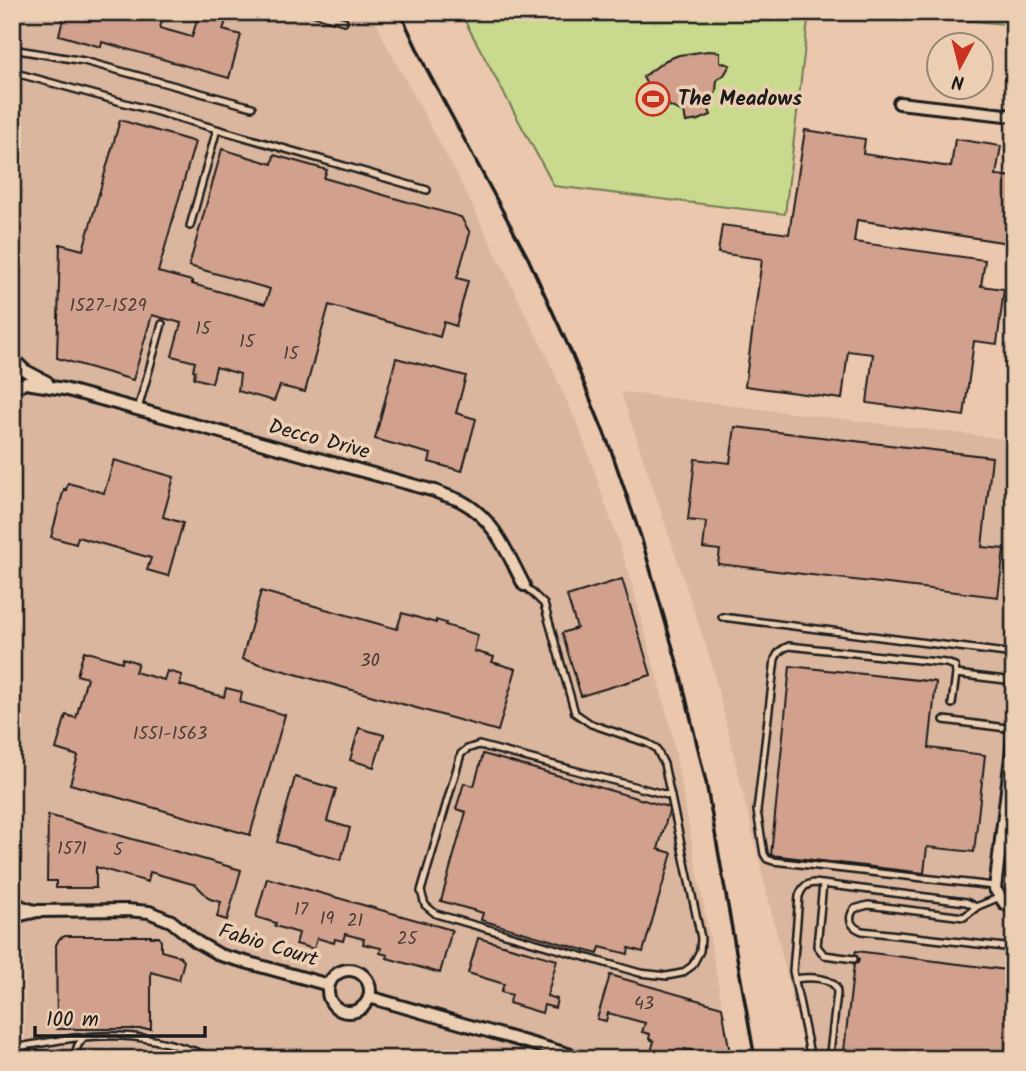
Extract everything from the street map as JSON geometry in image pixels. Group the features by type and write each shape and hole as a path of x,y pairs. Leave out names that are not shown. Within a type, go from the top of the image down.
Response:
{"street":[{"path":"899,103 1014,116"},
{"name":"Decco Drive","path":"12,358 24,370 64,389"},
{"name":"Decco Drive","path":"12,387 26,383 64,389 435,491 462,502 484,517 497,532 524,585"},
{"path":"1014,730 998,891 1005,904 1014,906"},
{"name":"Fabio Court","path":"12,898 21,907 38,911"},
{"name":"Fabio Court","path":"12,917 38,911 149,912 171,920 197,942 220,955 329,985"},
{"name":"Fabio Court","path":"344,971 358,972 364,977 370,990 369,997 366,1003 355,1011 342,1011 332,1003 329,985 332,978 344,971"},
{"path":"369,997 586,1059"}],"lane":[{"path":"313,12 344,21"},
{"path":"12,49 84,61 252,107"},
{"path":"12,72 218,128 427,190"},
{"path":"190,226 218,128"},
{"path":"138,410 162,324"},
{"path":"524,585 544,604 575,713 591,724 656,748 664,764 671,796 701,938 700,951 692,966 682,973 667,976 640,973 436,914 425,905 421,891 461,754 467,749 479,745 671,796"},
{"path":"722,618 1014,653"},
{"path":"952,704 955,666 946,663 789,646 782,648 775,659 757,811 761,842 764,854 772,861 998,891"},
{"path":"956,674 1014,681"},
{"path":"944,720 1014,730"},
{"path":"811,1059 793,963 799,896 807,884 966,902 978,906"},
{"path":"823,884 817,946 824,955 854,959"},
{"path":"998,891 964,918 868,905 855,909 850,920 851,925 862,931 1014,948"},
{"path":"795,979 829,980 836,987 830,1053 827,1059"},
{"path":"12,1048 84,1037 122,1036 147,1039 218,1059"},
{"path":"73,1059 84,1037"},
{"path":"192,1059 194,1051"}],"shaded area":[{"path":"18,12 372,12 384,40 458,177 548,359 581,433 628,570 671,729 732,1059 25,1059"},
{"path":"621,392 1014,440 1014,1059 807,1059 711,661"}],"green space":[{"name":"The Meadows","path":"460,12 809,12 785,214 554,186"},
{"path":"882,12 1014,12 1014,25"}],"building":[{"path":"65,12 164,12 160,28 192,37 197,20 178,15 178,12 223,12 228,14 223,30 241,35 229,78 102,42 101,47 59,35"},
{"path":"720,52 720,62 730,65 717,80 713,100 707,105 711,115 686,122 684,112 671,107 662,99 645,96 640,90 647,85 643,77 666,60 679,55"},
{"path":"120,120 195,142 158,272 265,304 270,289 189,266 222,149 272,164 274,155 327,170 324,178 461,217 470,233 457,278 468,281 456,326 444,322 440,337 329,305 305,392 280,386 274,401 238,391 240,374 216,367 212,383 194,378 195,362 172,356 181,323 152,315 133,380 57,358 60,244 83,250"},
{"path":"805,130 865,139 863,154 951,167 955,139 1001,146 996,175 1014,177 1014,230 1011,229 1009,243 857,220 854,242 985,260 981,286 1004,289 997,344 974,341 964,416 867,403 873,354 848,351 842,399 745,386 762,259 718,253 722,225 789,234"},
{"path":"396,358 466,376 456,413 476,419 462,471 429,462 431,454 375,439"},
{"path":"735,427 992,457 982,547 1004,549 998,597 718,564 720,550 703,548 706,522 688,520 695,459 730,463"},
{"path":"114,460 174,477 163,517 183,523 168,576 147,570 151,558 78,537 76,544 51,537 68,483 104,493"},
{"path":"622,579 651,675 581,696 562,633 577,628 567,596"},
{"path":"261,591 397,629 402,613 436,623 436,620 478,635 474,651 494,657 492,662 516,669 498,731 242,659"},
{"path":"84,651 122,662 123,658 138,663 135,672 164,680 167,671 182,675 180,685 224,697 226,688 242,692 240,702 285,715 250,835 70,784 78,756 56,749 66,715 76,718 87,678 77,675"},
{"path":"790,666 936,682 929,748 985,755 974,852 927,847 924,873 771,855"},
{"path":"359,728 384,735 374,767 350,760"},
{"path":"483,754 668,807 658,849 672,853 643,952 629,948 628,954 600,947 598,954 481,920 483,913 441,901 466,812 456,809 464,783 474,786"},
{"path":"295,777 336,789 327,821 350,828 341,860 277,842"},
{"path":"48,815 241,870 227,920 217,917 221,902 210,899 196,885 150,872 148,882 96,867 96,888 56,888 56,881 47,881"},
{"path":"267,878 452,930 440,973 387,958 388,955 380,953 381,948 363,944 364,939 345,934 343,941 335,939 334,943 317,938 314,949 296,944 299,933 256,917"},
{"path":"65,936 159,937 161,951 179,956 184,961 179,980 151,972 151,1029 57,1029 56,945 59,939"},
{"path":"478,938 557,960 547,996 557,999 555,1008 544,1005 542,1013 509,1003 512,995 501,992 504,984 468,973"},
{"path":"856,951 1014,971 1014,1059 843,1059 854,964 858,963 859,959"},
{"path":"610,975 722,1007 731,1059 717,1059 685,1049 682,1059 649,1059 654,1041 649,1039 650,1034 642,1032 645,1023 608,1013 606,1021 597,1019"}],"railway":[{"path":"400,12 426,68 528,258 571,352 611,450 641,537 680,673 706,782 755,1059"}],"place":[{"name":"The Meadows","path":"653,99"}]}
